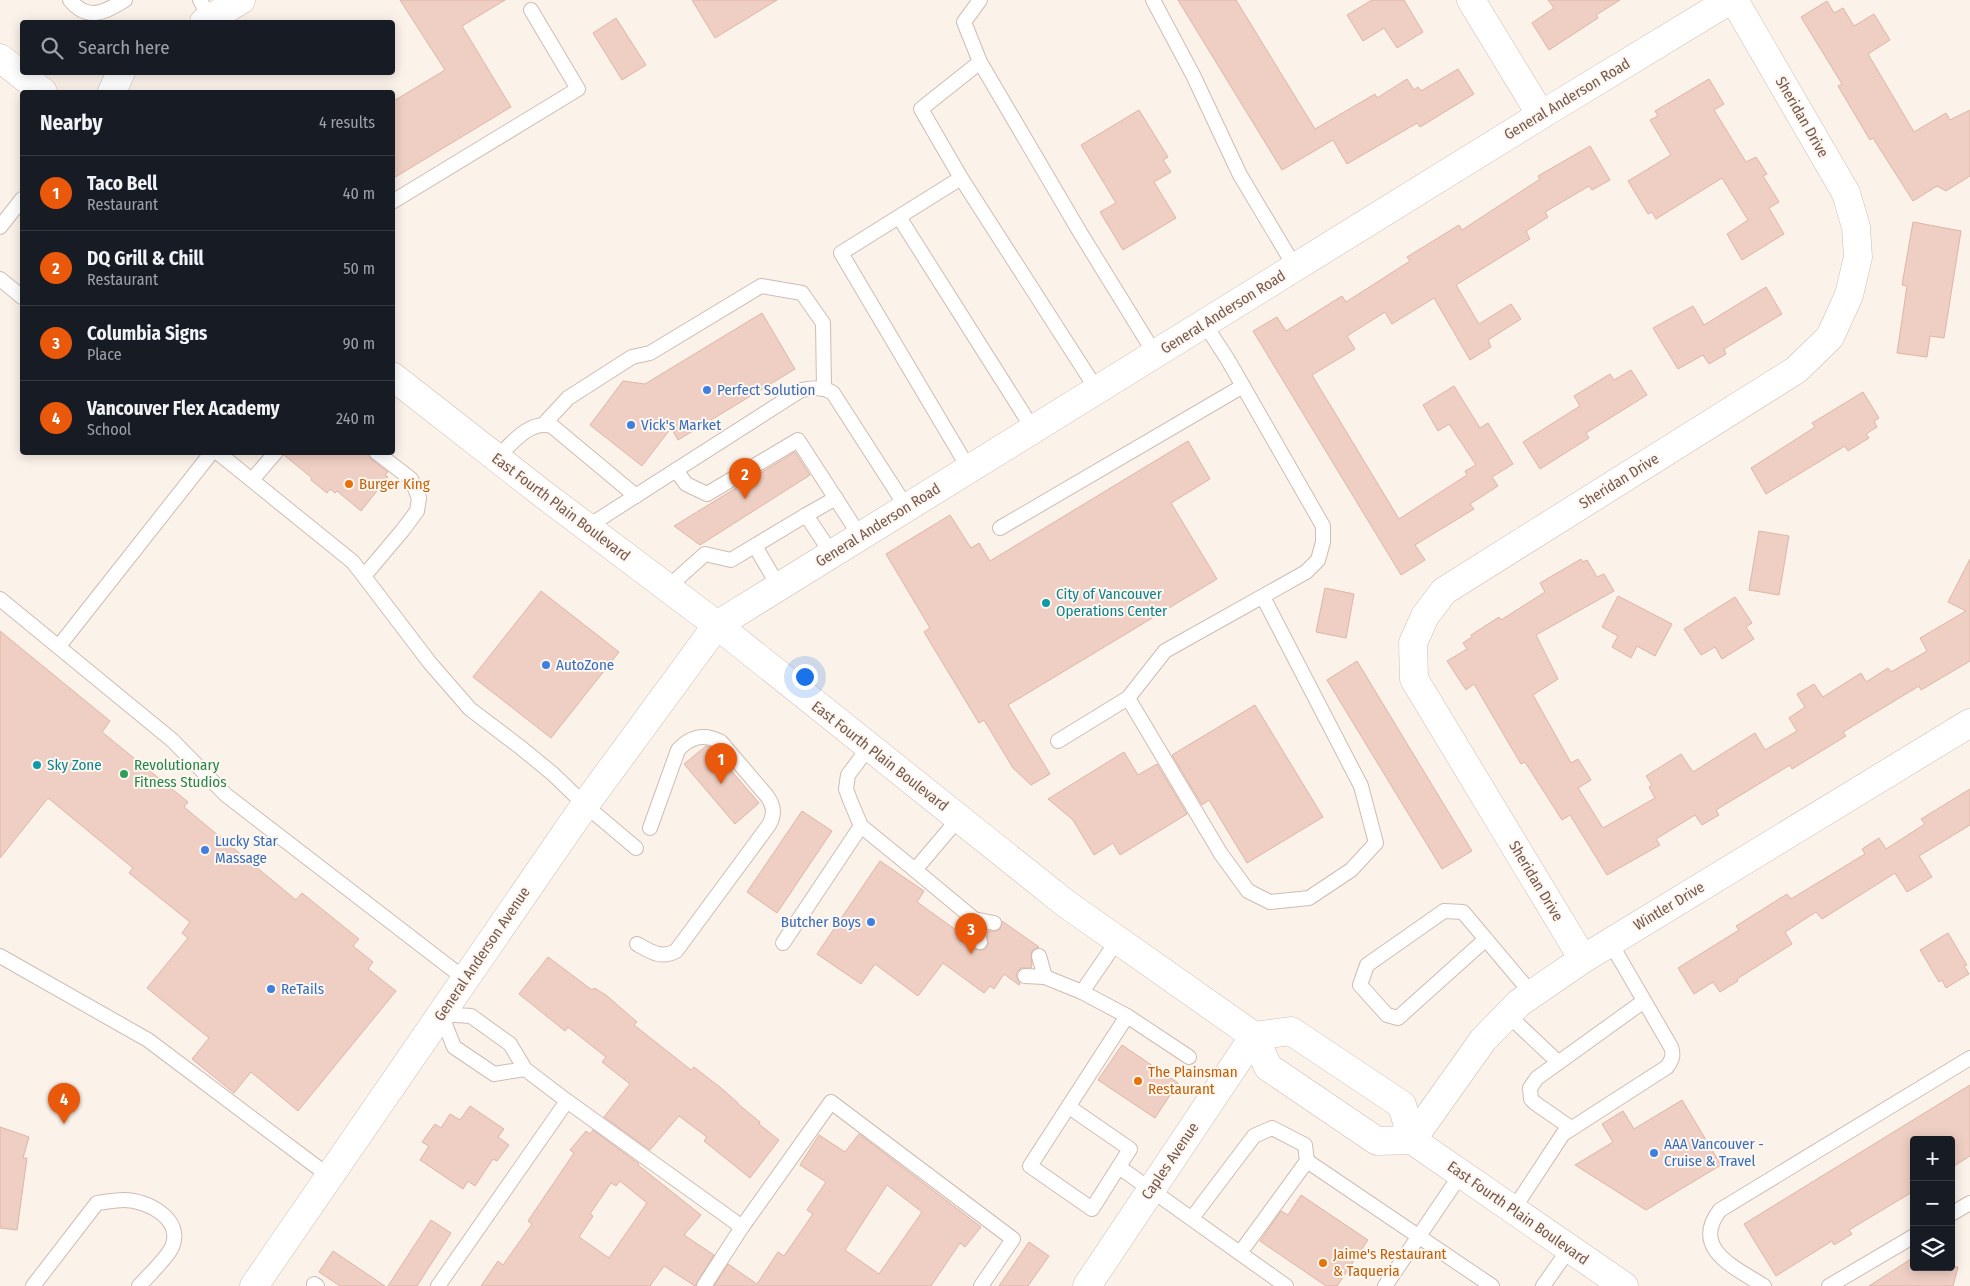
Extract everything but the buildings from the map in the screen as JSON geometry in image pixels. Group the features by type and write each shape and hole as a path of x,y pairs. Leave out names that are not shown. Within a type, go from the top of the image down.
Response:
{"street":[{"path":"205,14 241,0"},
{"path":"1470,0 1540,115"},
{"name":"General Anderson Road","path":"717,626 1540,115 1730,0"},
{"name":"Sheridan Drive","path":"1583,959 1414,679 1413,643 1425,616 1444,591 1796,370 1830,338 1849,294 1858,257 1856,227 1846,193 1734,0"},
{"path":"0,58 20,73"},
{"path":"22,75 41,90"},
{"path":"113,90 120,75"},
{"name":"East Fourth Plain Boulevard","path":"395,378 717,626 1065,903 1254,1036"},
{"name":"General Anderson Avenue","path":"254,1286 585,805 717,626"},
{"name":"Wintler Drive","path":"1412,1140 1483,1040 1519,1003 1610,942 1970,723"},
{"path":"1291,1031 1402,1105 1412,1140 1377,1141 1268,1067 1254,1036 1291,1031"},
{"name":"Caples Avenue","path":"1087,1286 1254,1036"},
{"name":"East Fourth Plain Boulevard","path":"1412,1140 1624,1286"}],"lane":[{"path":"70,0 82,11 91,13 100,13 125,0"},
{"path":"980,0 964,22 980,62 1076,226 1155,354"},
{"path":"1153,0 1193,75 1240,175 1295,267"},
{"path":"395,200 578,89 531,10"},
{"path":"980,62 921,108 961,178 1097,390"},
{"path":"961,178 841,253 969,469"},
{"path":"0,226 20,201"},
{"path":"899,217 1033,429"},
{"path":"0,279 20,295"},
{"path":"548,425 568,398 632,357 650,353 761,286 802,293 823,323 824,388"},
{"path":"1058,741 1128,698 1165,651 1306,572 1318,560 1323,542 1323,526 1243,386 1204,323"},
{"path":"1000,528 1243,386"},
{"path":"587,527 801,390 824,388 833,393 907,508"},
{"path":"497,458 527,430 534,426 548,425 636,496"},
{"path":"676,470 686,484 707,494 798,440 860,536"},
{"path":"59,646 210,455"},
{"path":"221,455 353,562 430,663 470,709 527,752 636,848"},
{"path":"252,480 273,455"},
{"path":"364,576 417,510 419,498 411,479 380,455"},
{"path":"667,588 705,554 731,560 836,498"},
{"path":"806,516 832,554"},
{"path":"755,546 779,587"},
{"path":"1128,698 1221,854 1248,891 1270,902 1308,898 1350,870 1376,842 1361,786 1263,597"},
{"path":"0,599 172,740 226,795 465,979"},
{"path":"638,944 656,955 664,956 676,951 769,825 774,810 767,796 720,742 702,736 693,738 678,750 650,828"},
{"path":"869,747 848,775 846,789 861,826 974,919 994,923"},
{"path":"915,870 959,818"},
{"path":"783,943 861,826"},
{"path":"1486,939 1398,1018 1387,1015 1360,985 1367,965 1444,911 1464,912 1532,994"},
{"path":"974,919 980,942"},
{"path":"1082,992 1117,941"},
{"path":"1513,1210 1563,1134 1667,1067 1672,1060 1673,1053 1671,1047 1610,942"},
{"path":"0,956 148,1040 329,1176"},
{"path":"1039,956 1045,977"},
{"path":"1024,976 1045,977 1082,992 1127,1016 1189,1057"},
{"path":"1571,1128 1535,1103 1529,1093 1530,1088 1537,1078 1644,1001"},
{"path":"525,1069 494,1074 454,1047 441,1014 471,1016 510,1044 525,1069 742,1228"},
{"path":"1508,1015 1558,1062"},
{"path":"1070,1107 1130,1150 1092,1209 1030,1166 1070,1107 1127,1016"},
{"path":"1764,1286 1725,1261 1712,1246 1710,1237 1711,1227 1714,1218 1720,1210 1970,1058"},
{"path":"438,1286 567,1101"},
{"path":"704,1286 742,1228 831,1102 1013,1239 981,1286"},
{"path":"1192,1218 1254,1136 1272,1128 1305,1145 1307,1161 1240,1253"},
{"path":"1307,1161 1492,1286"},
{"path":"1119,1167 1286,1286"},
{"path":"1385,1286 1461,1174"},
{"path":"33,1286 97,1203 125,1200 147,1204 165,1216 174,1231 172,1249 139,1286"},
{"path":"1955,1212 1970,1203"},
{"path":"1829,1286 1910,1238"},
{"path":"1543,1286 1569,1249"}],"place":[{"name":"Perfect Solution","path":"707,390"},
{"name":"Vick's Market","path":"631,425"},
{"name":"Burger King","path":"349,484"},
{"name":"DQ Grill & Chill","path":"745,499"},
{"name":"City of Vancouver Operations Center","path":"1046,603"},
{"name":"AutoZone","path":"546,665"},
{"name":"Sky Zone","path":"37,765"},
{"name":"Revolutionary Fitness Studios","path":"124,774"},
{"name":"Taco Bell","path":"721,784"},
{"name":"Lucky Star Massage","path":"205,850"},
{"name":"Butcher Boys","path":"871,922"},
{"name":"Columbia Signs","path":"971,954"},
{"name":"ReTails","path":"271,989"},
{"name":"The Plainsman Restaurant","path":"1138,1081"},
{"name":"Vancouver Flex Academy","path":"64,1124"},
{"name":"AAA Vancouver - Cruise & Travel","path":"1654,1153"},
{"name":"Jaime's Restaurant & Taqueria","path":"1323,1263"}]}
